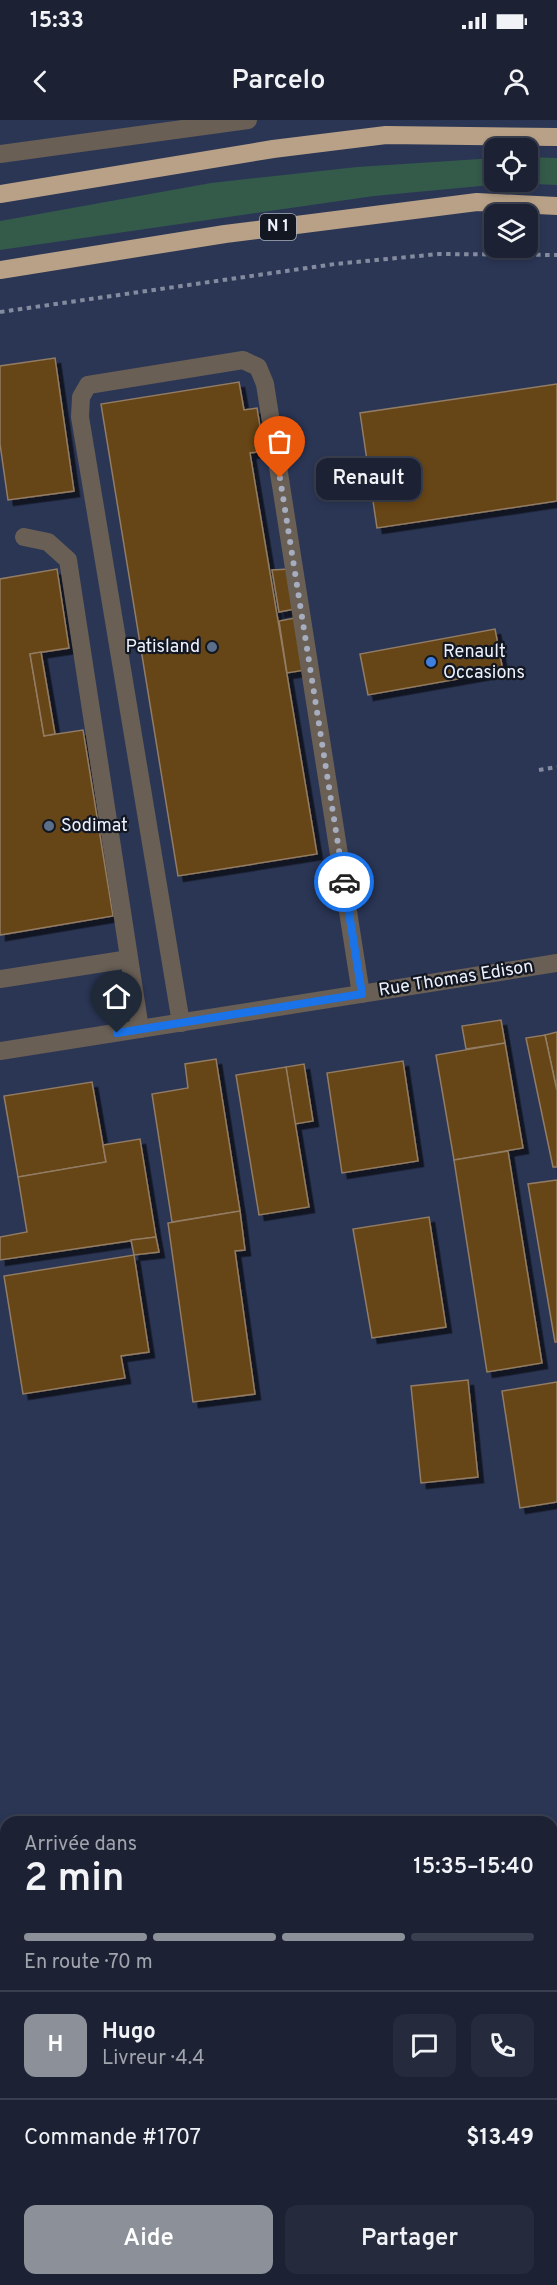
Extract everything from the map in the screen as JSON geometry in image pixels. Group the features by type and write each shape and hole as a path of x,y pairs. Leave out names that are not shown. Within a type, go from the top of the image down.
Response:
{"highway":[{"path":"0,194 273,149 386,135 557,137"},
{"name":"N 1","path":"0,270 225,234 477,202 557,206"}],"street":[{"path":"0,154 248,120"},
{"path":"181,1023 80,417 81,398 88,385 243,360 258,368 265,384 362,994"},
{"path":"24,537 48,542 68,560 140,1029"},
{"path":"0,979 129,959"},
{"name":"Rue Thomas Edison","path":"0,1051 557,963"}],"path":[{"path":"0,312 346,262 439,254 557,255"},
{"path":"540,770 557,767"}],"shaded area":[{"path":"0,120 557,120 557,1816 0,1816"}],"green space":[{"path":"538,157 557,158 557,185 538,184"},
{"path":"484,159 484,186 374,196 0,250 0,221 211,183 357,167"}],"building":[{"path":"55,358 74,491 8,500 0,444 0,366"},
{"name":"Patisland","path":"239,382 244,410 257,408 264,451 250,453 317,854 178,876 101,404"},
{"path":"557,384 557,501 377,528 360,413"},
{"name":"Sodimat","path":"57,569 69,648 30,654 44,736 83,730 113,916 0,935 0,579"},
{"path":"290,569 295,609 279,612 272,570"},
{"path":"295,618 305,670 287,673 279,621"},
{"name":"Renault Occasions","path":"495,629 503,671 368,695 360,654"},
{"path":"41,652 55,734 44,736 30,654"},
{"path":"501,1020 505,1043 466,1049 462,1026"},
{"path":"557,1032 557,1091 545,1035"},
{"path":"545,1035 557,1091 557,1167 553,1167 526,1038"},
{"path":"505,1043 523,1148 454,1160 436,1055"},
{"path":"216,1059 240,1211 172,1222 152,1094 188,1088 185,1064"},
{"path":"403,1061 418,1161 342,1173 327,1073"},
{"path":"304,1064 313,1121 295,1124 286,1067"},
{"path":"286,1067 309,1207 259,1215 236,1075"},
{"path":"92,1082 106,1162 18,1177 4,1096"},
{"path":"140,1139 156,1237 0,1260 0,1237 27,1232 18,1177 106,1162 103,1145"},
{"path":"508,1151 542,1363 487,1372 454,1160"},
{"path":"557,1180 557,1342 555,1342 528,1184"},
{"path":"240,1211 245,1250 235,1251 255,1394 193,1402 168,1223"},
{"path":"429,1217 446,1327 372,1338 353,1229"},
{"path":"156,1237 159,1252 134,1255 131,1240"},
{"path":"134,1255 149,1352 121,1356 125,1378 23,1394 4,1276"},
{"path":"468,1380 478,1477 421,1483 411,1386"},
{"path":"557,1382 557,1502 520,1508 502,1391"}],"way so far":[{"path":"280,478 344,882"}],"place":[{"name":"Renault","path":"280,478"},
{"name":"Patisland","path":"212,647"},
{"name":"Renault Occasions","path":"431,662"},
{"name":"Sodimat","path":"49,826"}],"route":[{"path":"117,1033 362,994 344,882"}]}
